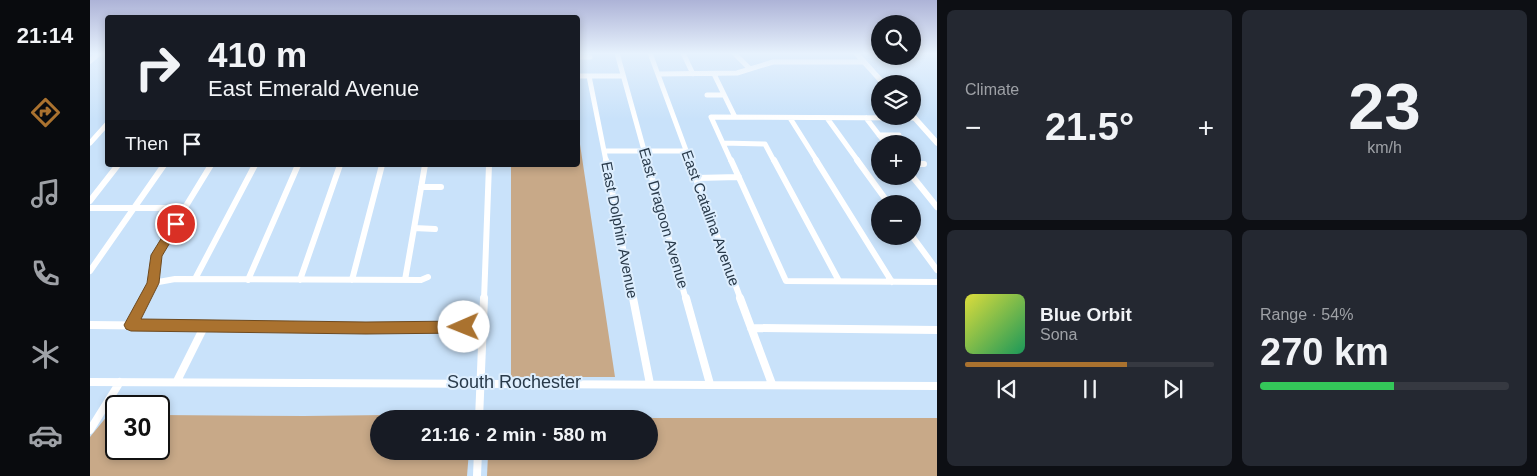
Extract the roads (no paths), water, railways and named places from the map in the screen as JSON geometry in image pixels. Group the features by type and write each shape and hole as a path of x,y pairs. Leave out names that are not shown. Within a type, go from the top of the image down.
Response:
{"main road":[{"path":"921,125 937,143"}],"street":[{"name":"East Catalina Avenue","path":"658,75 772,384"},
{"path":"715,75 735,117"},
{"path":"580,76 623,76"},
{"name":"East Dolphin Avenue","path":"589,76 650,384"},
{"name":"East Dragoon Avenue","path":"623,76 710,384"},
{"path":"707,95 724,95"},
{"path":"871,118 711,117 786,281 937,282"},
{"path":"790,118 892,282"},
{"path":"827,118 883,195"},
{"path":"866,118 879,135 899,134"},
{"path":"90,143 105,126"},
{"path":"723,143 765,144 839,282"},
{"path":"604,151 687,151"},
{"path":"90,200 116,167"},
{"path":"90,271 163,167"},
{"path":"131,325 153,283 156,255 210,167"},
{"path":"195,279 253,167"},
{"path":"248,280 297,167"},
{"path":"300,280 339,167"},
{"path":"352,280 381,167"},
{"path":"405,280 425,167"},
{"path":"479,410 490,167"},
{"path":"696,178 739,177"},
{"path":"920,185 934,200 937,208"},
{"path":"421,187 441,187"},
{"path":"90,208 185,208"},
{"path":"414,228 435,229"},
{"path":"919,245 937,270"},
{"path":"153,283 168,280 195,279 405,280 428,277"},
{"path":"90,325 366,328 483,326"},
{"path":"177,381 205,325"},
{"path":"751,328 937,330"},
{"name":"South Rochester","path":"90,382 480,382 937,386"},
{"path":"90,430 120,382"},
{"path":"477,476 478,460"}]}
